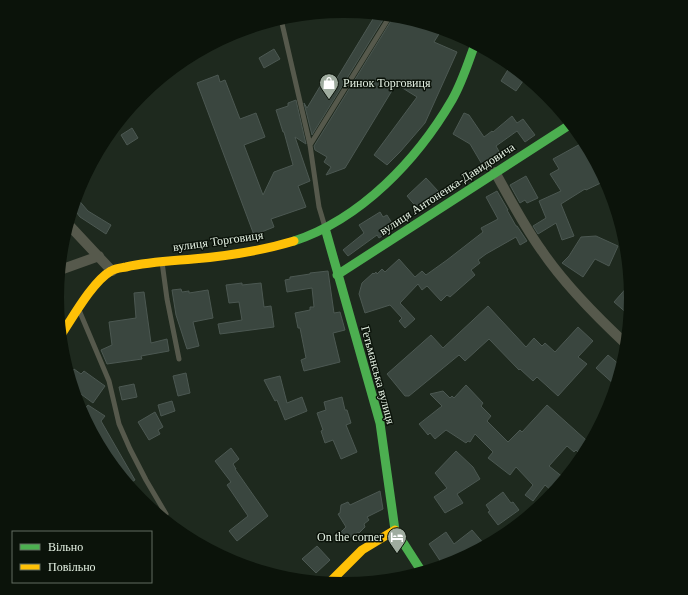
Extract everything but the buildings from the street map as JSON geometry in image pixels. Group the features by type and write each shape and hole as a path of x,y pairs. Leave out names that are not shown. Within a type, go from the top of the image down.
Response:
{"street":[{"name":"вулиця Торговиця","path":"112,271 142,263 195,260 249,252 287,243 325,228 352,211 389,181 424,141 452,99 473,49"},
{"name":"вулиця Антоненка-Давидовича","path":"338,275 566,127"},
{"path":"495,172 534,240 552,266 620,338"},
{"name":"Гетьманська вулиця","path":"325,228 380,423 388,492 395,530 418,566"},
{"path":"66,327 91,291 112,271 73,229"},
{"path":"66,268 99,256"},
{"path":"335,576 362,550 395,530"}],"lane":[{"path":"310,145 387,21"},
{"path":"282,25 310,145 319,207 325,228"},
{"path":"162,262 167,299 179,359"},
{"path":"79,309 109,381 119,424 146,480 165,512"}],"traffic: fast":[{"path":"294,241 319,231 364,203 385,185 404,165 422,144 452,100 462,80 473,50"},
{"path":"337,275 566,127"},
{"path":"325,228 380,423 395,530 418,566"}],"traffic: slow":[{"path":"66,327 90,291 104,276 115,269 134,265 231,255 269,248 294,241"},
{"path":"335,577 362,550 395,530"}],"place":[{"name":"Ринок Торговиця","path":"329,100"},
{"name":"On the corner","path":"397,554"}]}
